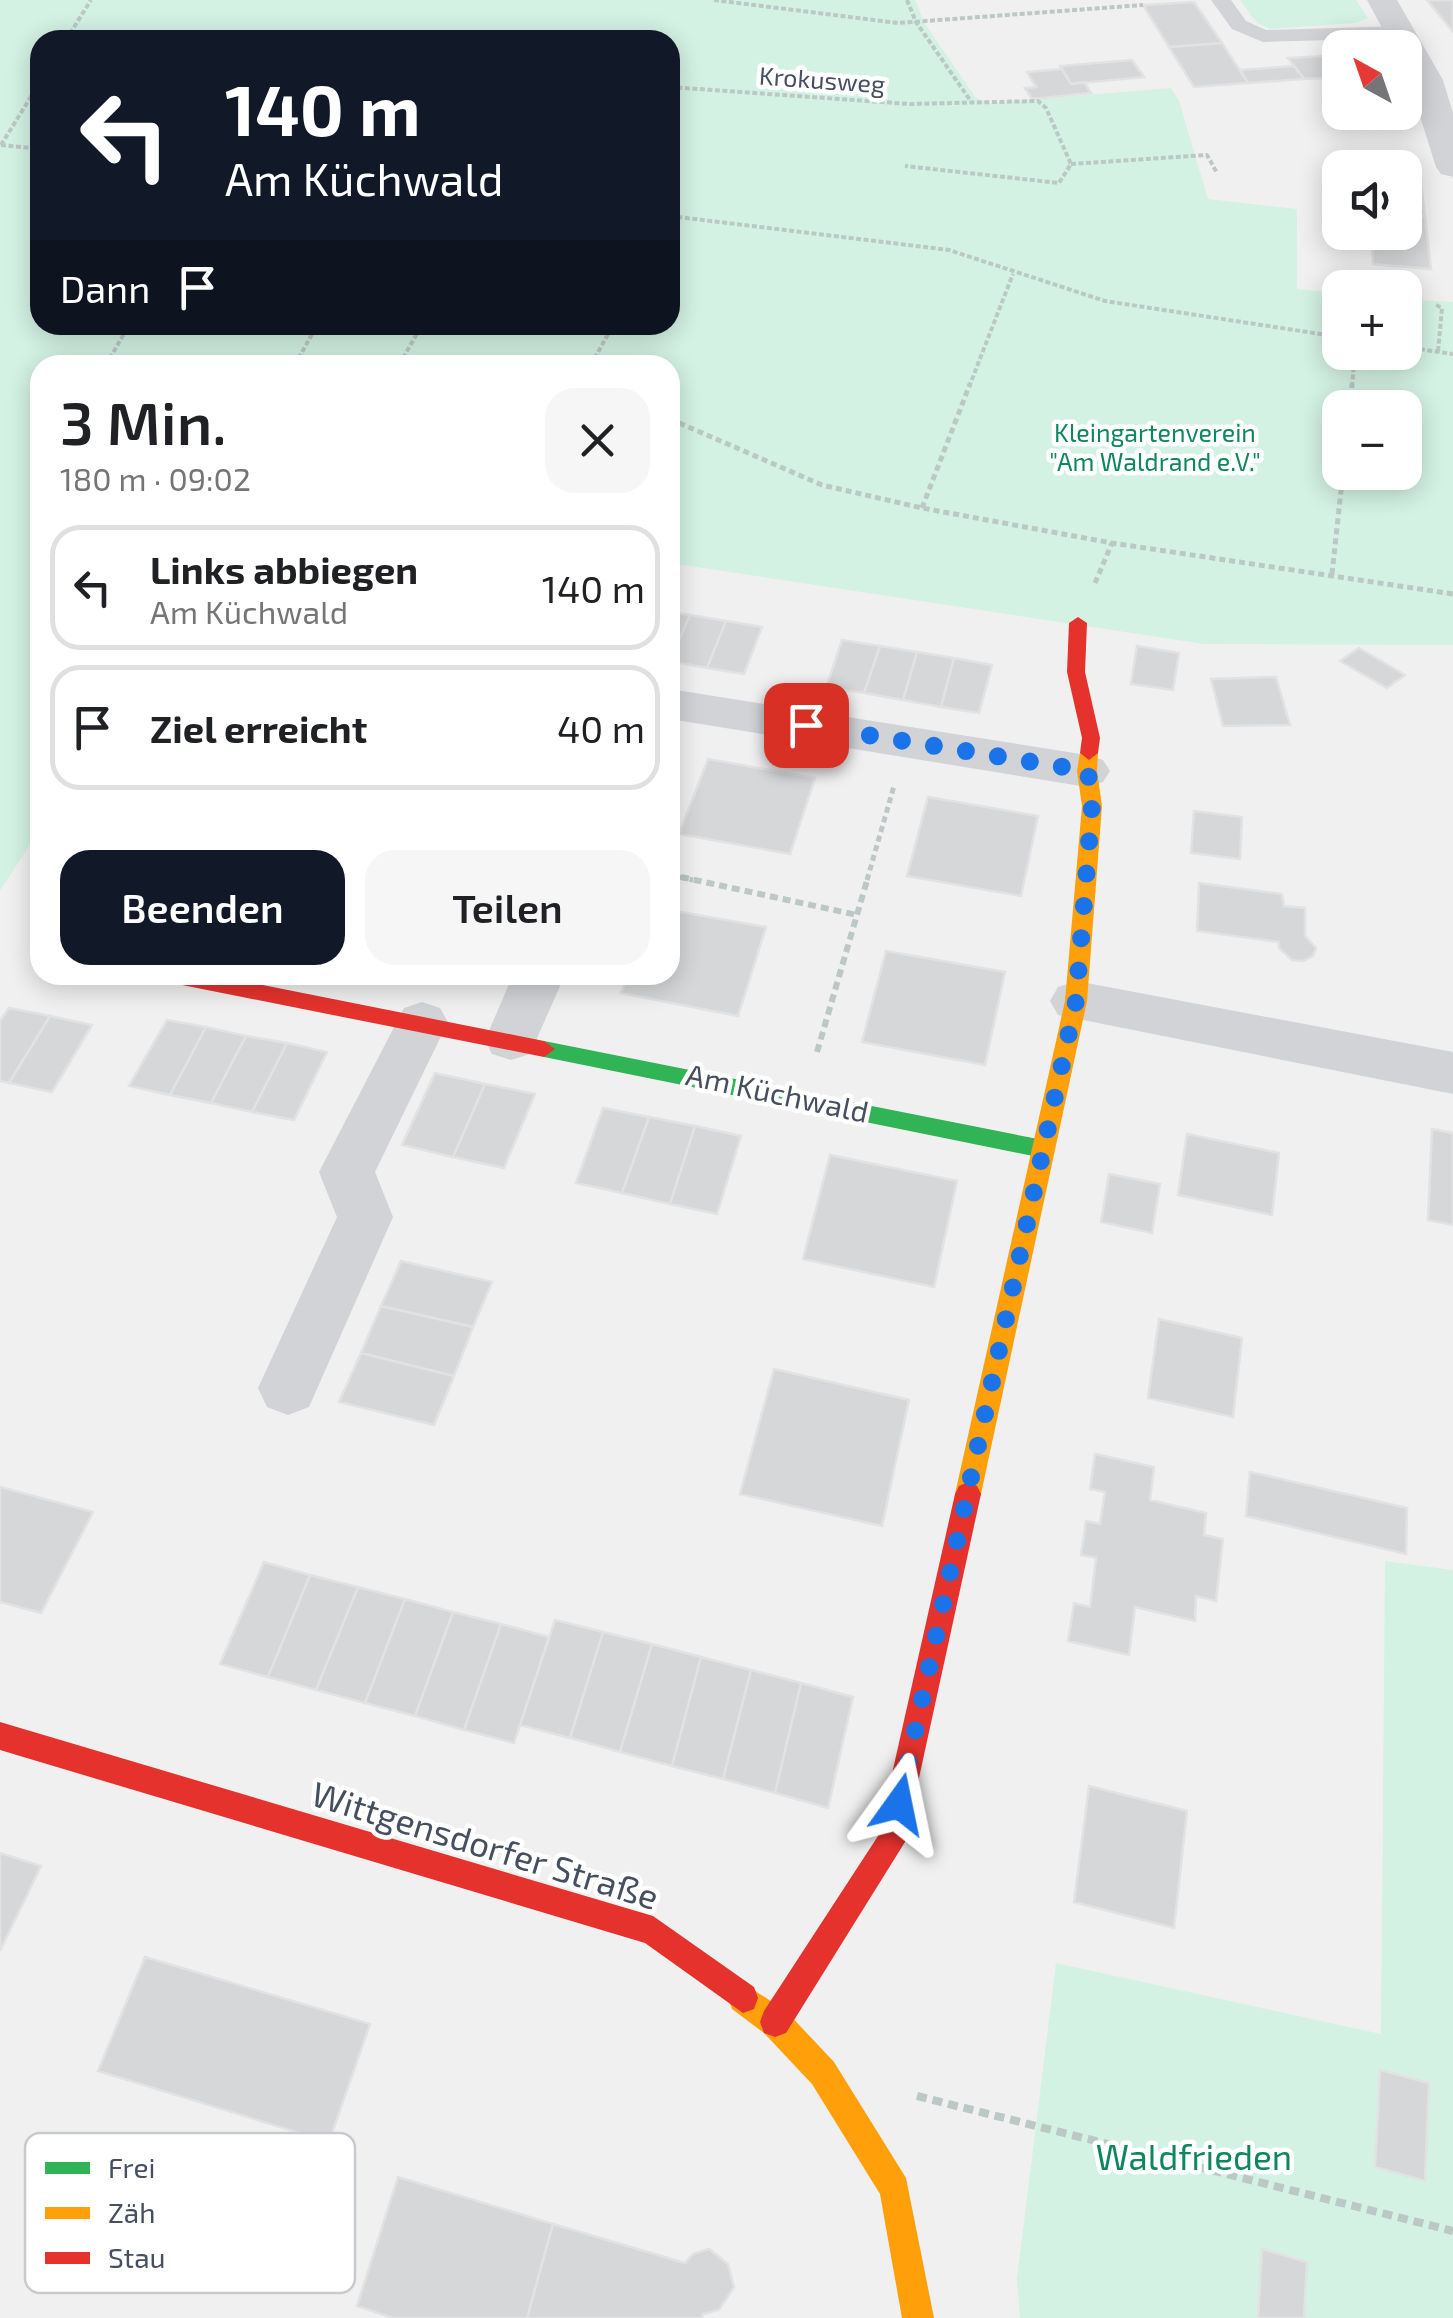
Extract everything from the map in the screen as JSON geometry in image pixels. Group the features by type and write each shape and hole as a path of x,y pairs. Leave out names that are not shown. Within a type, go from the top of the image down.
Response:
{"street":[{"path":"1382,0 1399,30"},
{"path":"1422,71 1453,167"},
{"path":"775,2022 890,1842 1076,1001 1092,806 1088,771 1091,738 1076,672 1078,624"},
{"path":"680,706 1088,771"},
{"name":"Am Küchwald","path":"225,985 1043,1149"},
{"path":"511,1040 535,985"},
{"path":"1076,1001 1453,1072"},
{"path":"288,1388 365,1217 347,1172 422,1022"},
{"name":"Wittgensdorfer Straße","path":"0,1736 652,1931 775,2022 823,2072 895,2190 918,2318"}],"lane":[{"path":"1221,0 1238,25 1263,36 1322,34"}],"path":[{"path":"72,30 92,0"},
{"path":"714,0 898,22 1142,4"},
{"path":"907,0 916,22 972,104"},
{"name":"Krokusweg","path":"680,88 844,100 1042,104 1071,164"},
{"path":"30,98 0,145 30,148"},
{"path":"904,166 1059,183 1071,164 1207,156 1217,172"},
{"path":"680,220 948,250 1105,302 1322,334"},
{"path":"922,508 1013,274"},
{"path":"1436,305 1442,308 1438,352"},
{"path":"1422,350 1453,354"},
{"path":"680,423 822,485 922,508 1112,543 1453,594"},
{"path":"1332,574 1341,490"},
{"path":"804,1099 890,803"},
{"path":"680,877 856,915"},
{"path":"823,2072 1453,2230"}],"green space":[{"name":"Kleingartenverein \"Am Waldrand e.V.\"","path":"0,0 915,0 925,24 976,98 988,103 1171,88 1179,101 1208,199 1297,209 1297,289 1322,291 1322,370 1422,370 1422,300 1453,302 1453,645 1204,644 680,565 680,355 30,355 30,844 0,891"},
{"path":"1240,0 1356,0 1368,18 1355,23 1270,29 1257,23"},
{"name":"Waldfrieden","path":"1385,1561 1453,1570 1453,2318 1020,2318 1017,2279 1056,1963 1381,2034"}],"building":[{"path":"1427,0 1453,0 1453,32"},
{"path":"1194,2 1222,43 1169,47 1143,5"},
{"path":"1222,43 1248,83 1194,87 1169,47"},
{"path":"1322,56 1322,78 1304,79 1288,58"},
{"path":"1132,60 1144,77 1071,84 1060,66"},
{"path":"1294,66 1304,79 1248,83 1240,70"},
{"path":"1062,69 1071,84 1084,82 1091,93 1032,99 1025,88 1036,87 1027,72"},
{"path":"1422,216 1425,216 1431,269 1373,264 1372,250 1422,250"},
{"path":"680,614 690,615 680,638"},
{"path":"690,615 726,621 707,668 680,663 680,638"},
{"path":"726,621 762,627 744,674 707,668"},
{"path":"842,640 880,646 864,693 826,688"},
{"path":"880,646 917,652 903,700 864,693"},
{"path":"1137,646 1179,653 1173,690 1131,684"},
{"path":"1359,648 1405,675 1387,688 1340,661"},
{"path":"917,652 954,658 941,707 903,700"},
{"path":"954,658 992,665 979,713 941,707"},
{"path":"1276,677 1290,725 1223,726 1211,679"},
{"path":"708,759 815,778 790,854 680,831"},
{"path":"928,797 1038,816 1021,896 907,876"},
{"path":"1194,811 1242,817 1240,859 1191,853"},
{"path":"1199,883 1282,894 1284,906 1305,908 1305,936 1316,948 1313,956 1303,961 1292,960 1279,948 1279,942 1197,931"},
{"path":"680,912 766,927 738,1016 621,993 624,985 680,985"},
{"path":"886,951 1005,972 985,1065 862,1042"},
{"path":"9,1008 50,1016 9,1083 0,1081 0,1021"},
{"path":"50,1016 92,1025 52,1092 9,1083"},
{"path":"167,1020 206,1027 170,1095 129,1086"},
{"path":"206,1027 246,1036 211,1103 170,1095"},
{"path":"246,1036 287,1043 252,1112 211,1103"},
{"path":"287,1043 327,1052 294,1120 252,1112"},
{"path":"435,1073 485,1084 453,1157 402,1145"},
{"path":"485,1084 535,1094 504,1168 453,1157"},
{"path":"603,1108 649,1117 622,1193 576,1183"},
{"path":"649,1117 695,1126 670,1204 622,1193"},
{"path":"695,1126 741,1136 717,1214 670,1204"},
{"path":"1432,1129 1453,1133 1453,1225 1428,1220"},
{"path":"1187,1134 1279,1153 1272,1215 1178,1195"},
{"path":"830,1155 957,1181 934,1287 803,1259"},
{"path":"1109,1174 1160,1184 1152,1233 1101,1222"},
{"path":"401,1261 492,1282 473,1327 381,1306"},
{"path":"381,1306 473,1327 454,1376 361,1353"},
{"path":"1159,1319 1242,1338 1233,1417 1148,1398"},
{"path":"361,1353 454,1376 434,1425 339,1402"},
{"path":"774,1369 909,1400 882,1526 740,1494"},
{"path":"1095,1454 1154,1467 1150,1500 1206,1513 1204,1535 1223,1539 1216,1601 1196,1596 1195,1621 1135,1607 1129,1655 1068,1641 1074,1603 1090,1607 1096,1558 1081,1555 1086,1521 1100,1524 1105,1492 1090,1489"},
{"path":"1250,1472 1407,1508 1406,1554 1246,1516"},
{"path":"0,1487 93,1512 41,1613 0,1602"},
{"path":"264,1562 310,1575 268,1677 220,1664"},
{"path":"310,1575 358,1587 316,1690 268,1677"},
{"path":"358,1587 405,1599 365,1703 316,1690"},
{"path":"405,1599 453,1612 415,1716 365,1703"},
{"path":"453,1612 501,1624 464,1730 415,1716"},
{"path":"555,1620 603,1632 570,1738 520,1725"},
{"path":"501,1624 549,1637 514,1743 464,1730"},
{"path":"603,1632 652,1644 620,1752 570,1738"},
{"path":"652,1644 701,1657 672,1766 620,1752"},
{"path":"701,1657 751,1670 723,1779 672,1766"},
{"path":"751,1670 801,1683 775,1793 723,1779"},
{"path":"801,1683 853,1697 828,1808 775,1793"},
{"path":"1089,1786 1187,1811 1174,1928 1074,1902"},
{"path":"0,1853 41,1866 0,1951"},
{"path":"145,1957 370,2024 332,2133 300,2133 98,2071"},
{"path":"1380,2070 1429,2083 1425,2181 1375,2167"},
{"path":"398,2177 553,2224 527,2318 393,2318 357,2306"},
{"path":"553,2224 685,2263 693,2254 709,2249 728,2264 734,2287 719,2310 703,2314 702,2318 527,2318"},
{"path":"1262,2249 1307,2262 1304,2318 1258,2318"}],"traffic: fast":[{"path":"544,1049 1043,1149"}],"traffic: slow":[{"path":"968,1494 1076,1001 1092,806 1087,771 1089,753"},
{"path":"743,1998 775,2022 823,2073 895,2189 918,2318"}],"traffic: jam":[{"path":"1078,623 1076,672 1091,738 1089,753"},
{"path":"222,985 544,1049"},
{"path":"775,2022 891,1842 968,1494"},
{"path":"0,1736 653,1931 743,1998"}],"route":[{"path":"806,725 1088,771 1092,806 1076,1001 899,1804"}]}
